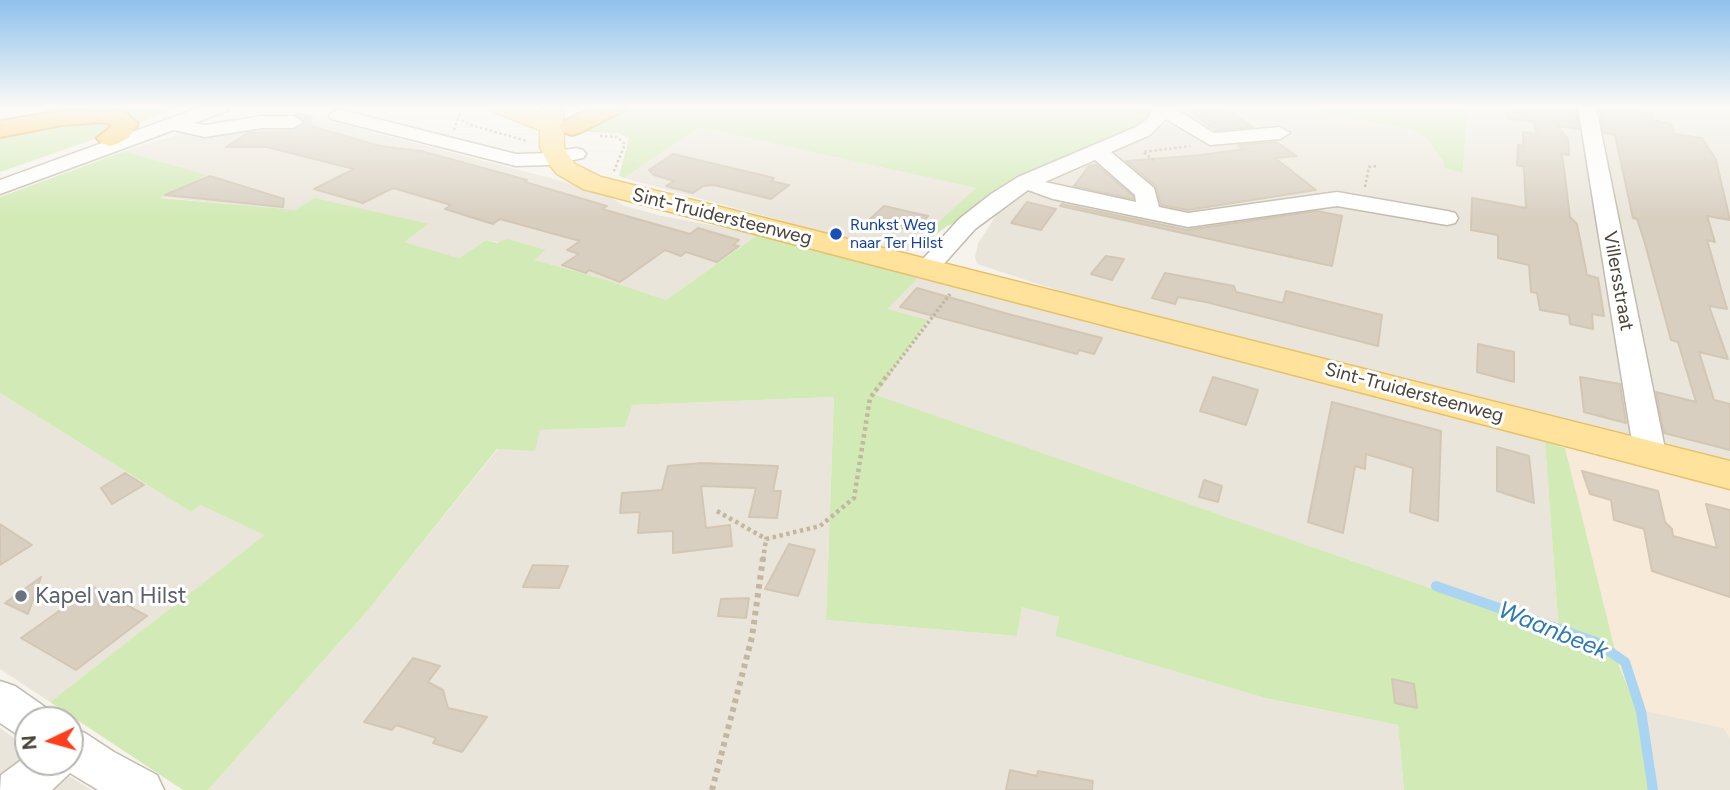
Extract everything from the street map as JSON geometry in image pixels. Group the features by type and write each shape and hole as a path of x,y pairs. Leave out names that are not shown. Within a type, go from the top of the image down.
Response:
{"main road":[{"path":"562,144 566,156"},
{"name":"Sint-Truidersteenweg","path":"945,271 614,182 566,156 566,169 605,187 945,271 1730,475"}],"street":[{"path":"0,177 93,144"},
{"path":"0,187 111,144"},
{"path":"453,144 516,160 566,156"},
{"path":"945,271 985,211 1026,182 1113,144"},
{"name":"Villersstraat","path":"1594,144 1650,454"},
{"path":"1097,151 1146,193 1148,210"},
{"path":"1026,182 1053,192 1188,220 1337,199 1447,218"},
{"path":"84,760 141,790"},
{"path":"17,790 35,776"}],"path":[{"path":"614,182 613,175 625,144"},
{"path":"1154,160 1143,152 1196,145"},
{"path":"1360,201 1369,167 1377,166"},
{"path":"717,512 766,539 820,526 854,498 870,398 945,271"},
{"path":"712,790 752,637 766,539"}],"shaded area":[{"path":"148,144 418,144 562,181 612,198 625,206 662,216 759,234 666,300 607,280 533,260 545,251 486,240 459,258 403,242 428,225 158,197 206,175 125,151"},
{"path":"674,144 776,144 977,188 912,244 918,248 907,251 824,232 624,178"},
{"path":"1130,144 1431,144 1443,161 1463,172 1465,144 1584,144 1636,439 1072,295 977,264 975,257 978,244 996,215 1021,192"},
{"path":"1603,144 1730,144 1730,464 1686,453 1664,443"},
{"path":"918,278 1088,319 1545,442 1559,633 875,395 927,321 886,309"},
{"path":"0,393 191,512 200,505 266,535 50,702 0,669"},
{"path":"834,397 826,620 1017,636 1022,606 1059,617 1055,636 1265,698 1398,725 1404,790 208,790 369,609 498,449 534,450 540,430 625,427 631,405"},
{"path":"1565,448 1730,490 1730,738 1724,728 1637,709 1619,666"},
{"path":"1637,709 1724,728 1730,738 1730,790 1652,790"},
{"path":"0,728 14,738 14,776 69,776 91,790 0,790"}],"green space":[{"path":"0,144 81,144 0,172"},
{"path":"627,144 674,144 624,178 619,176"},
{"path":"776,144 1094,144 999,189 975,207 964,220 947,226 918,248 912,245 976,188"},
{"path":"1431,144 1465,144 1463,173 1445,168"},
{"path":"125,151 207,175 160,198 295,210 315,198 429,224 404,242 459,258 486,240 497,243 507,239 546,250 534,260 666,300 759,234 918,278 887,309 928,320 876,395 1559,633 1545,442 1565,448 1619,666 1637,709 1652,790 1404,790 1398,725 1265,698 1055,636 1059,617 1022,607 1017,636 826,620 834,397 632,405 625,427 540,430 535,451 497,449 369,609 208,790 183,790 84,724 84,706 56,706 50,702 265,535 200,505 191,512 0,393 0,197"}],"building":[{"path":"231,144 373,144 421,151 527,180 525,182 607,206 602,209 690,234 698,228 739,240 733,245 739,246 717,262 686,252 681,256 665,250 620,282 589,270 586,273 562,265 579,254 567,250 580,241 500,219 493,224 445,209 451,205 393,188 363,203 314,189 354,169 267,147 226,147"},
{"path":"1279,144 1297,156 1275,158 1316,190 1188,210 1161,205 1156,186 1126,161 1244,149 1238,145"},
{"path":"1523,144 1568,144 1569,155 1562,154 1570,217 1577,224 1587,275 1598,278 1604,316 1592,314 1593,329 1570,324 1569,315 1540,310 1537,293 1531,292 1529,265 1498,258 1498,235 1471,230 1472,198 1526,208 1524,167 1517,165 1518,145"},
{"path":"1617,144 1706,144 1716,160 1730,220 1707,216 1715,242 1707,240 1727,309 1709,306 1728,359 1699,352 1714,400 1730,404 1730,450 1664,433 1656,392 1696,402 1678,342 1671,340 1644,240 1637,219 1633,218"},
{"path":"673,154 774,178 771,181 789,185 771,199 714,185 703,186 693,193 666,186 674,181 654,175 649,170"},
{"path":"1096,165 1133,196 1133,199 1074,186 1089,166"},
{"path":"210,176 284,199 283,207 165,195"},
{"path":"1027,202 1056,209 1041,230 1011,223"},
{"path":"1062,204 1187,230 1317,211 1342,216 1332,266 1060,206"},
{"path":"884,206 928,216 913,231 869,220"},
{"path":"1106,256 1124,259 1112,280 1091,274"},
{"path":"1165,273 1234,286 1236,292 1283,303 1286,291 1382,315 1378,346 1206,302 1178,297 1175,304 1152,298"},
{"path":"917,288 1102,338 1094,354 1079,350 1077,354 900,307"},
{"path":"1478,344 1514,352 1514,382 1477,372"},
{"path":"1213,377 1258,390 1246,425 1200,411"},
{"path":"1580,377 1620,384 1626,423 1584,412"},
{"path":"1332,402 1441,431 1438,521 1410,512 1413,468 1366,454 1365,469 1355,466 1343,533 1308,522"},
{"path":"1497,447 1529,456 1534,503 1497,491"},
{"path":"702,463 778,466 773,491 781,491 777,518 749,517 756,488 701,486 706,528 730,525 732,546 673,553 673,531 638,533 640,512 620,513 622,493 662,490 668,466"},
{"path":"1582,471 1658,491 1665,522 1672,529 1673,536 1717,548 1706,504 1730,510 1730,597 1652,571 1644,529 1614,520 1611,500 1590,494"},
{"path":"125,473 144,485 112,504 101,488"},
{"path":"1204,480 1222,486 1218,502 1199,497"},
{"path":"0,524 32,545 0,565"},
{"path":"789,544 815,550 798,596 765,589"},
{"path":"533,565 568,566 559,588 523,587"},
{"path":"41,577 28,614 5,603"},
{"path":"93,587 147,616 76,670 21,638"},
{"path":"749,598 746,618 718,616 721,599"},
{"path":"413,658 440,666 428,682 443,690 448,708 487,717 462,752 433,743 436,738 396,725 392,730 364,722"},
{"path":"1392,679 1414,684 1417,708 1395,703"},
{"path":"1010,770 1037,776 1038,771 1093,781 1092,790 1006,790"}],"waterway":[{"name":"Waanbeek","path":"1436,586 1596,642 1625,662 1641,711 1653,790"}],"place":[{"name":"Runkst Weg naar Ter Hilst","path":"836,234"},
{"name":"Kapel van Hilst","path":"21,596"}]}
